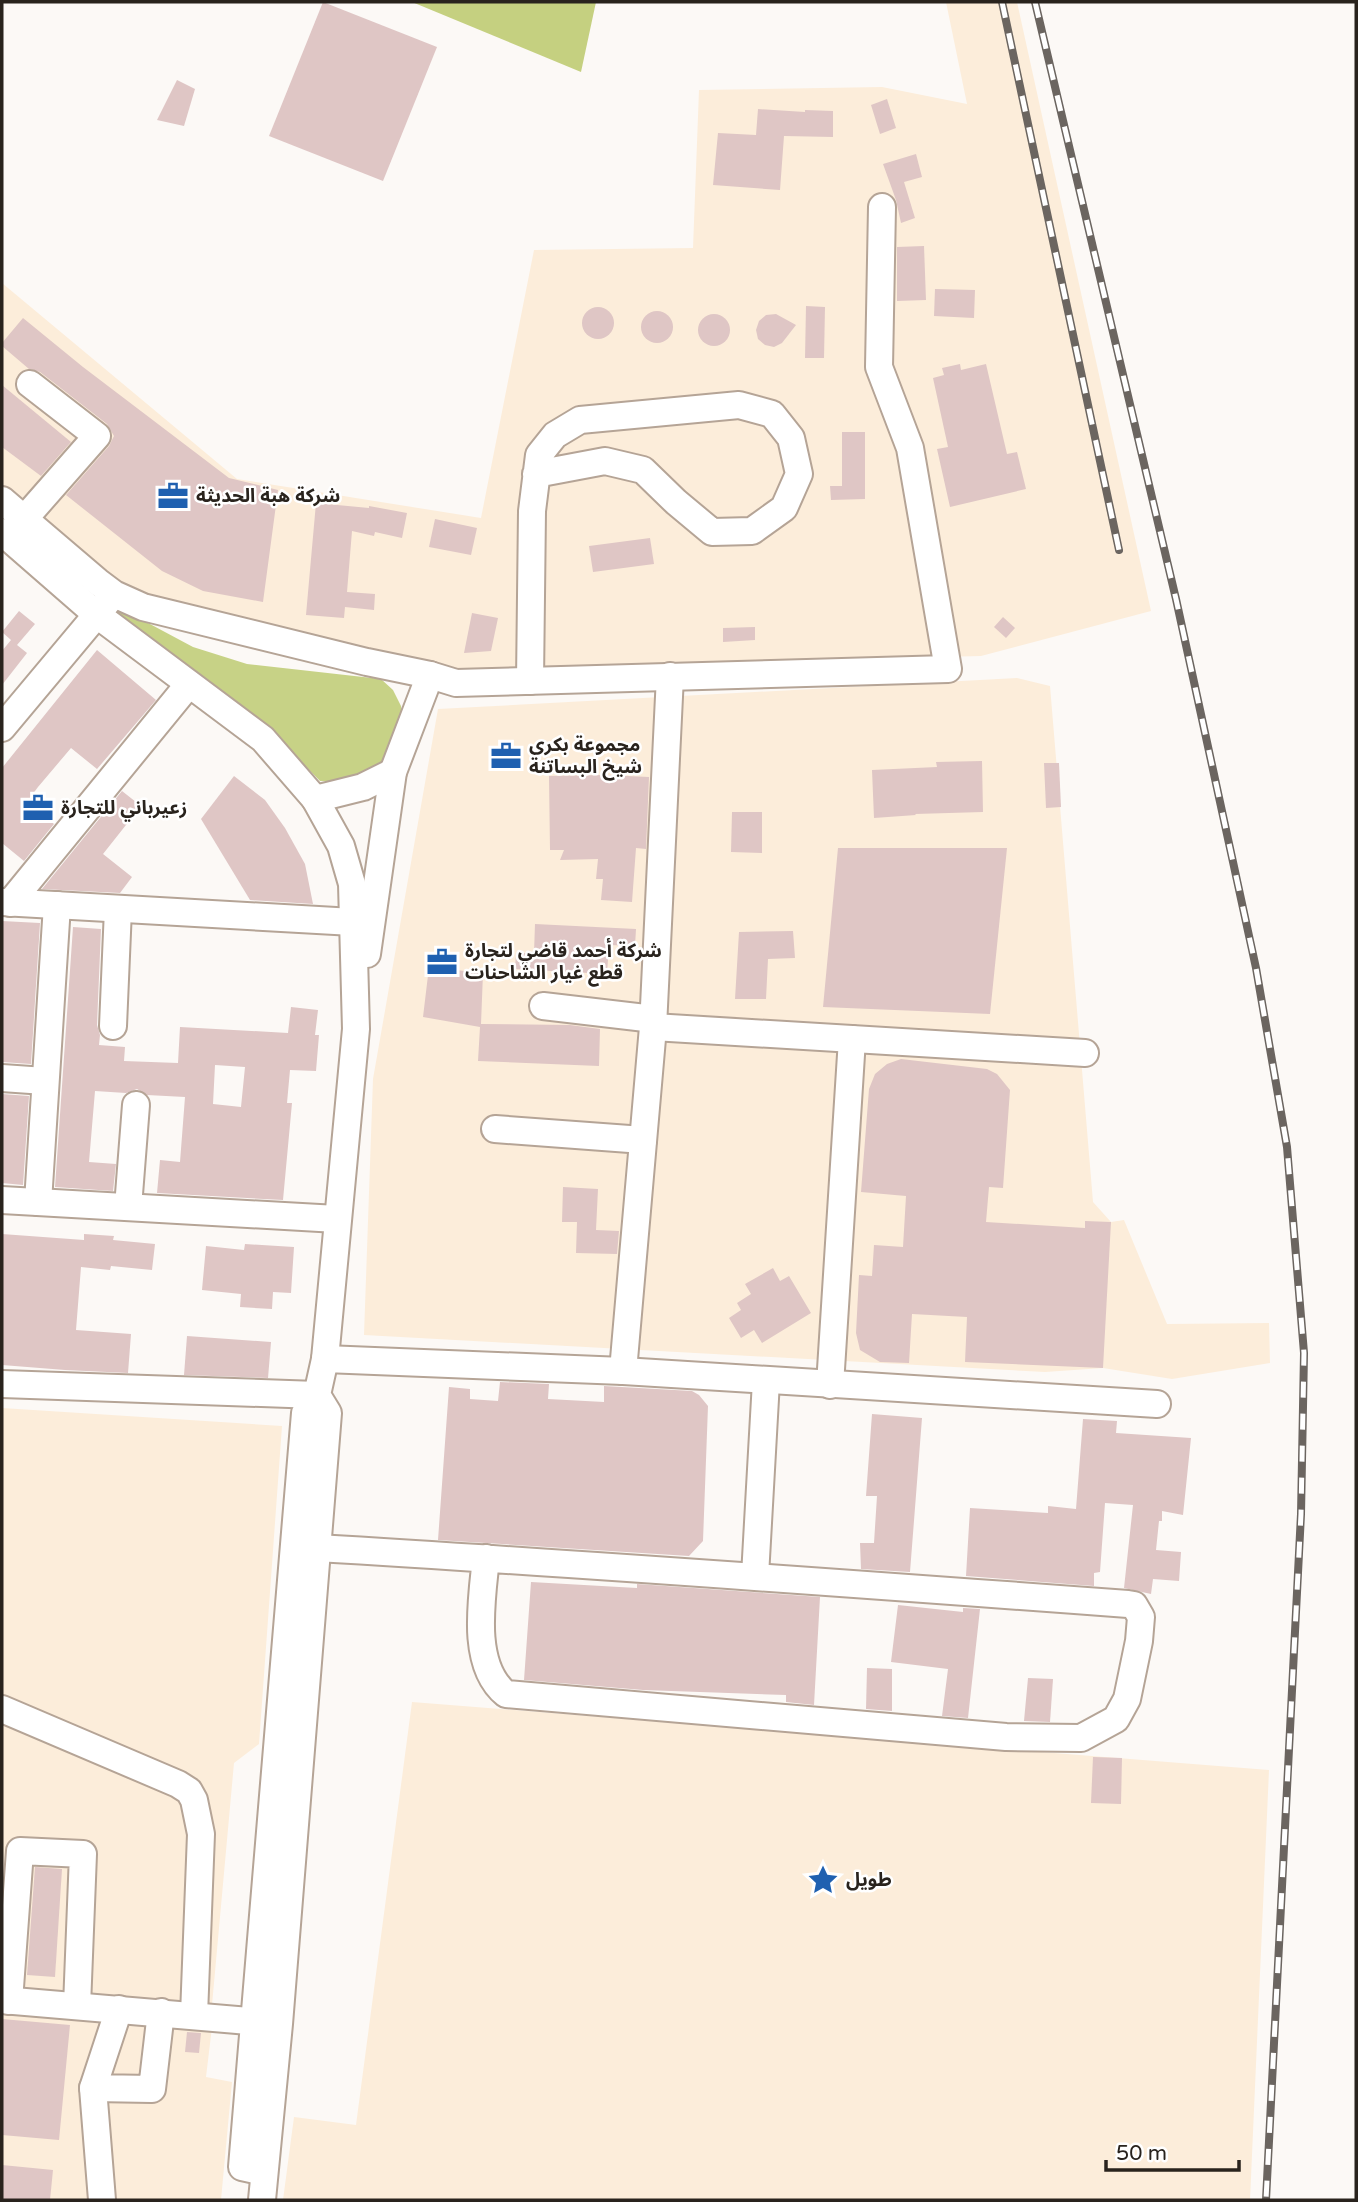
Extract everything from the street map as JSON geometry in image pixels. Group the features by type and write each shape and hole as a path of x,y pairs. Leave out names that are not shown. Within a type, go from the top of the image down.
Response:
{"street":[{"path":"2,499 114,594 142,607 456,683 948,669 910,448 879,367 882,207"},
{"path":"25,518 97,436 30,384"},
{"path":"530,681 531,511 536,474 539,455 555,435 580,420 739,405 772,414 791,438 799,474 784,508 752,531 712,532 643,470 605,461 536,474"},
{"path":"2,532 96,614 263,739 315,799 341,846 352,884 356,1029"},
{"path":"2,728 114,594"},
{"path":"261,2200 264,2172 266,2022 305,1413 317,1395 325,1359 356,1029 393,772 430,675"},
{"path":"623,1371 653,1023 670,676"},
{"path":"6,903 189,684"},
{"path":"315,799 355,789 393,772"},
{"path":"6,903 353,922"},
{"path":"38,1202 57,905"},
{"path":"113,1027 118,909"},
{"path":"543,1006 653,1023 852,1039 1086,1053"},
{"path":"830,1385 852,1039"},
{"path":"2,1077 46,1081"},
{"path":"128,1207 136,1105"},
{"path":"495,1129 643,1140"},
{"path":"2,1200 337,1219"},
{"path":"325,1359 623,1371 1157,1404"},
{"path":"755,1576 766,1381"},
{"path":"2,1384 317,1395"},
{"path":"266,2022 317,1548 328,1413 317,1395"},
{"path":"317,1548 485,1558 755,1576 1135,1605 1140,1617 1139,1641 1127,1699 1107,1725 1082,1738 1006,1737 506,1694 498,1687 484,1657 479,1623 485,1558"},
{"path":"5,1712 178,1784 188,1791 194,1800 201,1834 194,2015"},
{"path":"77,2006 83,1854 20,1850 6,2001 266,2022"},
{"path":"102,2200 93,2088 119,2009"},
{"path":"93,2088 152,2089 161,2012"}],"shaded area":[{"path":"946,2 1017,2 1151,611 981,656 457,669 146,609 2,492 2,283 237,479 481,518 534,250 693,248 699,90 882,87 967,104"},
{"path":"1017,678 1050,686 1093,1202 1111,1222 1124,1220 1167,1324 1269,1323 1270,1363 1172,1379 1103,1368 1045,1372 364,1335 373,1079 438,709"},
{"path":"2,1408 282,1426 259,1744 234,1763 206,2077 232,2082 221,2200 2,2200"},
{"path":"412,1702 1269,1770 1250,2200 283,2200 294,2117 356,2125"}],"green space":[{"path":"412,2 596,2 581,72"},
{"path":"120,608 193,647 247,664 381,679 393,690 401,706 404,727 383,765 340,782 320,781 272,732 113,616"}],"building":[{"path":"323,2 437,47 383,181 269,136"},
{"path":"177,80 195,89 184,126 157,120"},
{"path":"887,99 896,128 880,134 871,105"},
{"path":"758,109 833,111 833,137 784,136 780,190 713,185 718,133 756,135"},
{"path":"916,154 922,177 904,182 915,218 901,223 883,164"},
{"path":"924,246 926,300 897,301 897,247"},
{"path":"935,289 975,290 974,318 934,316"},
{"path":"806,306 825,307 824,358 805,358"},
{"path":"598,307 609,312 614,323 609,334 598,339 587,334 582,323 587,312"},
{"path":"657,311 668,316 673,327 668,338 657,343 646,338 641,327 646,316"},
{"path":"714,314 725,319 730,330 725,341 714,346 703,341 698,330 703,319"},
{"path":"776,314 796,325 782,343 774,347 765,345 758,339 756,330 759,321 766,315"},
{"path":"23,318 229,478 278,490 263,602 203,591 162,571 66,495 109,446 114,436 107,424 40,372 29,369 2,346"},
{"path":"960,364 961,370 986,364 1007,454 1017,452 1026,489 950,507 937,449 948,447 933,378 944,375 942,368"},
{"path":"2,385 71,442 41,476 2,447"},
{"path":"842,432 865,432 865,499 831,500 830,486 842,486"},
{"path":"316,503 369,506 407,513 402,538 375,532 374,536 352,531 347,592 375,594 374,610 345,607 344,618 306,615"},
{"path":"435,519 477,528 471,555 429,547"},
{"path":"650,538 654,564 593,572 589,546"},
{"path":"19,611 35,624 17,645 27,653 2,685 2,651 11,640 2,632"},
{"path":"472,613 498,618 491,651 464,653"},
{"path":"1003,617 1015,628 1006,638 994,627"},
{"path":"755,627 755,640 723,642 723,628"},
{"path":"97,650 156,700 97,769 71,748 38,787 26,803 54,824 24,861 2,843 2,768"},
{"path":"982,761 983,812 874,818 872,770 937,767 936,762"},
{"path":"1044,763 1059,763 1061,807 1046,808"},
{"path":"234,776 265,800 285,828 305,864 313,904 250,900 201,819"},
{"path":"549,776 649,777 646,849 636,848 632,902 601,900 603,879 596,879 598,859 560,860 564,850 550,850"},
{"path":"122,791 141,806 103,854 132,877 120,893 42,889"},
{"path":"732,812 762,812 762,853 731,852"},
{"path":"838,848 1007,848 990,1014 823,1007"},
{"path":"2,921 40,923 31,1064 2,1062"},
{"path":"535,924 636,929 635,946 609,945 607,974 515,969 516,953 534,953"},
{"path":"73,927 101,929 97,1025 99,1045 125,1047 124,1061 178,1063 180,1027 288,1033 291,1007 318,1010 315,1035 319,1035 316,1071 290,1070 287,1103 292,1103 283,1200 157,1193 160,1160 180,1162 185,1097 147,1095 137,1089 126,1093 95,1091 89,1162 116,1164 113,1191 55,1187","holes":["215,1065 245,1067 241,1107 213,1104"]},
{"path":"793,931 795,958 768,959 766,999 735,999 739,932"},
{"path":"429,967 483,973 481,1024 570,1025 600,1029 599,1066 478,1061 480,1027 423,1017"},
{"path":"901,1059 987,1069 997,1074 1010,1090 1003,1188 989,1187 986,1222 1085,1228 1085,1221 1111,1222 1103,1368 965,1362 967,1317 912,1314 909,1363 880,1362 860,1350 856,1333 859,1275 872,1276 874,1245 903,1247 906,1196 861,1192 869,1089 875,1074 887,1064"},
{"path":"2,1094 29,1096 23,1185 2,1183"},
{"path":"563,1187 598,1189 596,1230 619,1231 617,1254 576,1253 577,1222 562,1222"},
{"path":"2,1234 84,1240 84,1234 114,1236 113,1240 155,1244 152,1270 111,1266 110,1270 81,1267 76,1330 131,1334 128,1373 2,1365"},
{"path":"245,1244 294,1247 291,1293 273,1292 272,1309 240,1307 241,1294 202,1290 206,1246 244,1250"},
{"path":"773,1268 780,1281 789,1276 811,1313 762,1343 754,1330 741,1338 729,1318 741,1310 737,1303 751,1294 745,1284"},
{"path":"187,1336 271,1342 268,1378 184,1375"},
{"path":"500,1382 549,1384 548,1399 604,1402 604,1386 692,1391 699,1395 708,1406 703,1541 689,1556 438,1540 449,1387 470,1389 470,1399 498,1401"},
{"path":"872,1414 922,1418 910,1572 861,1569 860,1543 874,1543 877,1496 866,1496"},
{"path":"1083,1419 1117,1421 1116,1433 1191,1438 1183,1515 1162,1511 1156,1550 1181,1552 1179,1581 1153,1579 1151,1594 1124,1588 1133,1505 1105,1503 1100,1572 1094,1573 1094,1586 966,1576 970,1508 1048,1513 1048,1506 1076,1509"},
{"path":"531,1582 637,1588 637,1584 820,1597 814,1705 786,1702 786,1695 643,1690 524,1680"},
{"path":"898,1605 963,1612 963,1608 980,1609 968,1718 942,1716 948,1669 891,1662"},
{"path":"867,1668 892,1669 892,1711 866,1709"},
{"path":"1028,1678 1053,1679 1050,1722 1024,1721"},
{"path":"1093,1757 1122,1758 1121,1804 1091,1803"},
{"path":"35,1867 62,1869 55,1977 27,1975"},
{"path":"2,2019 70,2025 59,2140 2,2135"},
{"path":"187,2032 201,2033 199,2053 185,2052"},
{"path":"2,2165 53,2170 50,2200 2,2200"}],"railway":[{"path":"1002,2 1119,550"},
{"path":"1035,2 1176,599 1256,968 1287,1147 1304,1353 1301,1514 1266,2200"}],"place":[{"name":"شركة هبة الحديثة","path":"173,496"},
{"name":"مجموعة بكري شيخ البساتنة","path":"506,756"},
{"name":"زعيرباني للتجارة","path":"38,808"},
{"name":"شركة أحمد قاضي لتجارة قطع غيار الشاحنات","path":"442,962"},
{"name":"طويل","path":"823,1880"}]}
